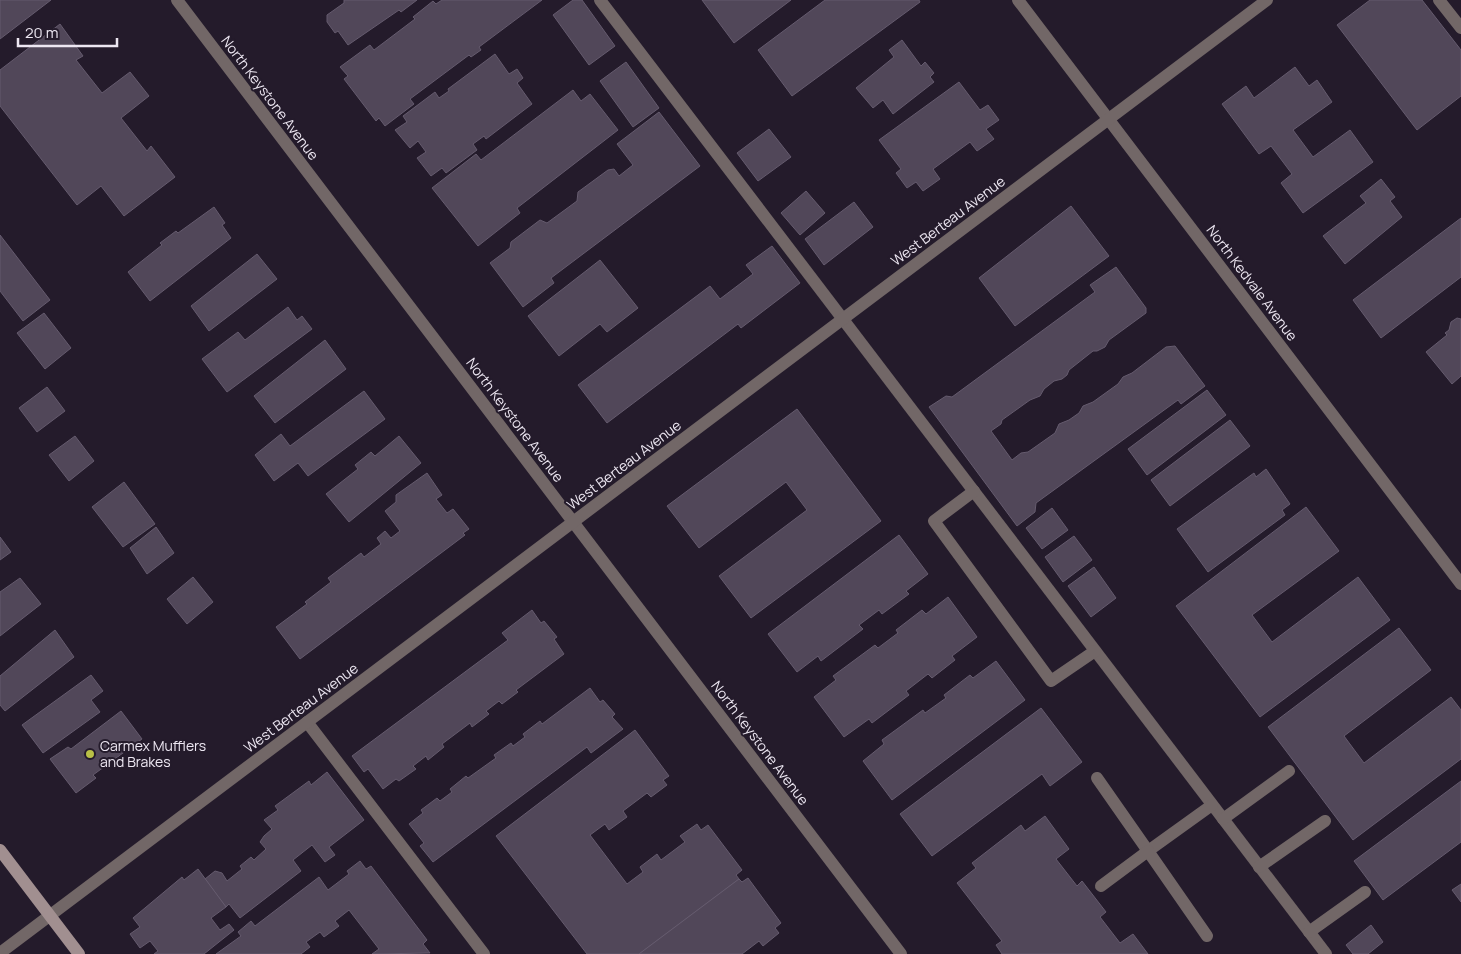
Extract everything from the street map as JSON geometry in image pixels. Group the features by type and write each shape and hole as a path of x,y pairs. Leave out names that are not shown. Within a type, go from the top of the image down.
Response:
{"main road":[{"path":"0,850 79,954"}],"street":[{"name":"North Keystone Avenue","path":"177,0 901,954"},
{"path":"600,0 1326,954"},
{"name":"North Kedvale Avenue","path":"1018,0 1461,584"},
{"name":"West Berteau Avenue","path":"0,953 1266,0"},
{"path":"1439,0 1461,28"},
{"path":"974,492 934,521 1051,681 1095,651"},
{"path":"307,722 484,954"},
{"path":"1222,819 1289,771"},
{"path":"1097,778 1207,936"},
{"path":"1101,886 1212,805"},
{"path":"1259,867 1325,821"},
{"path":"1309,932 1365,892"}],"building":[{"path":"0,0 51,0 0,39"},
{"path":"344,0 417,0 348,45 338,31 335,33 327,22 327,15 344,3"},
{"path":"442,0 542,0 479,47 481,50 471,57 469,55 410,99 414,104 385,126 379,118 376,121 344,79 348,76 340,67 370,45 374,50 415,19 413,17 433,1 436,4"},
{"path":"573,0 582,0 615,46 589,65 553,15"},
{"path":"702,0 791,0 734,43"},
{"path":"825,0 919,0 920,2 792,96 758,50"},
{"path":"1370,0 1422,0 1461,50 1461,96 1417,130 1337,25"},
{"path":"60,24 83,56 76,60 102,93 130,72 149,96 121,118 147,151 151,146 175,177 124,216 101,186 77,205 0,106 0,70"},
{"path":"902,40 921,66 925,62 934,73 930,77 934,82 893,114 883,100 873,108 856,88 894,57 889,50"},
{"path":"495,54 509,74 517,69 523,78 517,83 532,104 486,139 484,136 473,144 477,150 446,173 442,168 431,176 417,158 426,152 418,141 410,148 395,130 407,122 403,116 435,92 439,98 449,91 448,89"},
{"path":"626,62 659,108 633,127 600,81"},
{"path":"1295,67 1309,86 1317,80 1332,102 1293,130 1313,157 1350,130 1373,162 1303,213 1281,183 1292,174 1271,146 1259,154 1222,104 1246,86 1254,98"},
{"path":"959,82 980,110 988,105 999,120 986,129 994,139 977,151 970,142 933,169 940,179 923,191 916,182 907,188 896,173 901,169 879,140"},
{"path":"573,90 581,101 590,94 618,130 517,208 520,213 478,246 432,188 476,154 481,160"},
{"path":"659,112 700,166 551,278 554,283 523,307 490,263 510,248 511,242 540,220 547,223 577,201 578,192 608,170 614,169 619,176 633,165 617,144"},
{"path":"769,129 791,157 758,181 737,153"},
{"path":"1381,179 1395,197 1390,201 1402,217 1345,264 1323,236 1366,203 1360,196"},
{"path":"806,191 825,213 800,235 781,213"},
{"path":"854,202 873,227 824,265 805,239"},
{"path":"1071,206 1109,256 1015,326 979,278"},
{"path":"214,207 225,223 222,225 231,238 150,301 128,272 162,245 160,243 176,231 178,233"},
{"path":"1461,218 1461,277 1381,338 1353,300"},
{"path":"0,235 50,300 23,321 0,291"},
{"path":"772,246 800,283 741,328 738,324 607,423 578,385 710,286 720,299 753,274 746,265"},
{"path":"257,254 277,279 209,331 191,306"},
{"path":"600,260 638,308 607,332 600,324 559,356 528,316"},
{"path":"1116,267 1146,308 1146,313 1109,340 1105,347 1093,351 1069,370 1062,379 1054,381 1044,389 1040,396 1030,400 1002,420 1001,424 991,431 1012,460 1021,453 1028,452 1055,433 1059,424 1079,413 1083,406 1093,402 1118,384 1123,377 1132,373 1166,347 1175,346 1205,386 1181,404 1178,400 1036,503 1035,512 1017,526 929,407 946,396 952,397 1095,292 1090,285"},
{"path":"288,307 297,320 302,316 312,329 227,392 202,359 238,332 245,340"},
{"path":"44,313 71,348 45,369 17,333"},
{"path":"1457,318 1461,319 1461,376 1452,384 1426,352 1447,335 1445,333 1449,330 1451,322"},
{"path":"325,340 346,369 275,423 254,396"},
{"path":"47,387 65,411 37,432 19,408"},
{"path":"1207,390 1226,415 1147,475 1128,449"},
{"path":"364,391 385,419 308,476 298,463 274,481 255,455 281,434 290,446"},
{"path":"797,409 881,521 751,618 719,576 807,510 786,482 699,548 667,506"},
{"path":"1230,420 1250,446 1170,506 1151,480"},
{"path":"75,436 94,461 69,481 49,455"},
{"path":"399,436 421,463 349,522 326,494 358,469 355,465 371,452 375,456"},
{"path":"1266,469 1290,504 1282,510 1285,515 1208,572 1177,529 1254,473 1256,477"},
{"path":"427,473 442,495 436,499 447,513 453,509 469,529 463,533 465,535 300,659 276,627 307,604 305,602 331,582 328,578 361,553 364,557 381,544 377,538 385,531 391,538 400,531 385,511 396,502 396,495"},
{"path":"124,482 155,524 123,547 92,507"},
{"path":"1306,507 1339,551 1252,615 1272,642 1358,577 1390,620 1260,717 1176,606"},
{"path":"1052,508 1068,530 1042,549 1026,528"},
{"path":"156,527 174,553 147,574 130,548"},
{"path":"899,535 928,574 906,591 909,594 882,614 879,610 859,625 863,629 821,661 818,656 797,672 768,634"},
{"path":"1074,536 1092,560 1063,582 1045,557"},
{"path":"0,537 11,552 0,560"},
{"path":"1094,567 1116,598 1091,617 1068,586"},
{"path":"193,577 213,602 187,624 167,599"},
{"path":"20,578 41,604 0,636 0,592"},
{"path":"948,597 977,637 952,656 955,660 932,678 928,674 906,691 909,695 872,723 869,719 844,737 814,697 836,680 833,676 875,645 878,648 898,633 896,630 922,610 926,614"},
{"path":"532,610 541,623 544,621 557,637 554,639 564,654 516,690 518,692 502,704 499,701 486,711 489,714 472,727 470,723 442,744 444,747 428,760 426,756 413,766 416,769 399,781 396,779 383,789 368,769 364,772 352,756 508,640 502,633"},
{"path":"1399,628 1431,670 1344,736 1364,763 1451,697 1461,710 1461,759 1353,840 1268,727"},
{"path":"55,630 74,657 5,711 0,705 0,676"},
{"path":"996,661 1025,700 892,800 863,761 884,744 882,740 923,710 925,713 946,698 944,695 970,675 973,678"},
{"path":"91,675 103,691 91,700 100,712 43,753 22,725"},
{"path":"590,688 600,702 603,700 615,714 612,717 623,729 591,753 587,747 433,862 420,846 424,843 409,824 423,813 421,810 437,798 440,801 452,792 450,789 466,776 468,778 496,758 494,755 511,743 513,746 525,737 523,734 540,721 542,724"},
{"path":"1041,708 1082,762 1050,786 1042,774 932,856 900,814"},
{"name":"Carmex Mufflers and Brakes","path":"121,711 142,739 93,775 96,778 76,793 50,759 68,747 71,749"},
{"path":"635,730 669,776 663,780 667,785 651,797 647,793 623,811 627,817 609,830 605,824 590,835 627,884 643,872 640,867 657,854 661,860 685,842 680,836 697,824 701,830 708,825 742,870 736,875 739,879 639,954 587,954 496,836"},
{"path":"327,772 364,820 329,847 335,855 325,862 312,845 293,860 301,871 240,918 229,904 226,907 205,879 215,871 222,873 227,881 242,869 240,866 251,857 254,860 266,849 260,842 272,829 264,820 278,810 275,806 309,781 311,785"},
{"path":"1461,781 1461,842 1383,900 1354,861"},
{"path":"1045,816 1069,849 1056,859 1077,886 1082,881 1106,912 1100,917 1120,943 1133,934 1148,954 1002,954 996,945 1002,941 957,883 976,868 972,863 1021,825 1025,831"},
{"path":"360,861 366,869 371,866 427,940 423,944 430,953 372,954 379,949 349,910 335,921 339,926 324,937 320,932 306,942 310,947 301,954 216,954 241,936 238,932 251,921 255,926 319,877 328,890 349,874 347,871"},
{"path":"198,869 226,907 211,918 220,930 229,924 234,930 204,954 154,954 158,951 150,941 140,948 130,934 140,927 133,918 182,877 184,880"},
{"path":"748,878 781,923 775,928 779,933 763,946 759,941 742,954 639,954 739,879 742,882"},
{"path":"1461,884 1461,902 1452,890"},
{"path":"1371,925 1383,942 1368,954 1353,954 1346,945"}],"place":[{"name":"Carmex Mufflers and Brakes","path":"90,754"}]}
